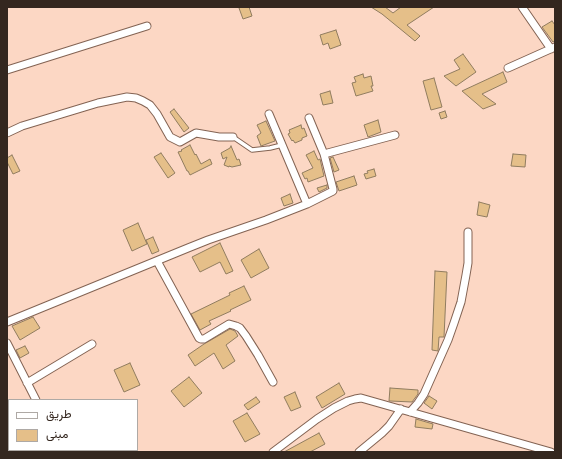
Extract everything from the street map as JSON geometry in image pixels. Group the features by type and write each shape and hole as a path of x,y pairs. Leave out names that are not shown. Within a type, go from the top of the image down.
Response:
{"street":[{"path":"508,68 553,48 522,7"},
{"path":"7,70 147,26"},
{"path":"7,133 22,126 98,103 127,97 136,98 150,105 170,137 180,142 196,133 219,137 233,137"},
{"path":"269,114 307,204"},
{"path":"7,322 208,240 307,204 333,191 324,154 309,118"},
{"path":"324,154 395,135"},
{"path":"410,412 424,394 448,340 461,302 468,263 468,232"},
{"path":"157,261 199,338 204,340 229,324 240,328 258,355 273,382"},
{"path":"7,343 36,399"},
{"path":"27,382 92,344"},
{"path":"273,452 317,419 341,404 361,398 551,452"},
{"path":"359,452 389,426 402,409"}],"lane":[{"path":"233,137 252,150 282,145"}],"building":[{"path":"249,7 252,16 243,19 239,8"},
{"path":"371,7 385,7 393,13 401,7 434,7 407,25 420,36 415,41"},
{"path":"552,21 555,25 555,41 553,42 542,27"},
{"path":"336,30 341,45 330,49 328,43 323,45 320,35"},
{"path":"463,54 476,72 456,86 444,76 460,69 454,60"},
{"path":"503,72 507,82 482,94 496,104 483,109 462,91"},
{"path":"363,74 364,78 371,76 373,86 371,86 373,91 356,96 352,83 356,82 354,77"},
{"path":"434,78 442,107 431,110 423,81"},
{"path":"330,91 333,103 323,105 320,94"},
{"path":"174,109 189,128 184,132 170,112"},
{"path":"445,111 447,117 441,119 439,113"},
{"path":"378,120 381,132 368,137 364,125"},
{"path":"266,121 275,141 261,146 257,136 261,133 257,125"},
{"path":"301,125 307,136 295,143 288,134 290,133 289,130"},
{"path":"190,145 201,164 210,159 212,164 190,175 178,152"},
{"path":"231,146 237,160 239,159 241,165 229,167 224,165 227,157 223,159 221,153"},
{"path":"314,151 318,160 320,159 324,176 308,182 307,178 305,179 302,173 313,168 306,155"},
{"path":"161,153 175,173 168,178 154,157"},
{"path":"513,154 526,155 525,167 511,166"},
{"path":"12,155 20,171 13,174 7,162 7,158"},
{"path":"333,157 339,170 334,172 330,158"},
{"path":"374,169 376,176 366,179 364,174 368,173 367,171"},
{"path":"354,176 357,185 339,191 336,182"},
{"path":"327,185 327,188 319,192 317,188"},
{"path":"290,194 293,203 284,206 281,198"},
{"path":"479,202 490,205 487,217 477,215"},
{"path":"138,223 147,244 132,251 123,230"},
{"path":"153,237 159,251 152,254 146,240"},
{"path":"220,243 233,271 226,274 220,262 200,272 192,257"},
{"path":"259,249 269,268 251,278 241,260"},
{"path":"435,271 447,272 444,337 439,337 438,351 432,350"},
{"path":"244,286 251,300 209,321 211,324 200,330 191,314 230,295 229,293"},
{"path":"33,317 40,328 20,340 12,326"},
{"path":"230,329 235,331 238,336 226,345 235,361 223,369 214,353 195,366 188,355"},
{"path":"25,346 29,353 20,358 16,350"},
{"path":"130,363 140,385 124,392 114,370"},
{"path":"189,377 202,393 184,407 171,391"},
{"path":"339,383 345,394 322,408 316,397"},
{"path":"390,388 418,390 418,394 412,402 389,401"},
{"path":"295,392 301,407 291,411 284,397"},
{"path":"429,396 437,401 432,409 424,403"},
{"path":"256,397 260,402 248,410 244,405"},
{"path":"247,413 260,434 245,442 233,421"},
{"path":"416,419 433,424 432,429 415,427"},
{"path":"319,433 325,444 310,452 284,452"}]}
